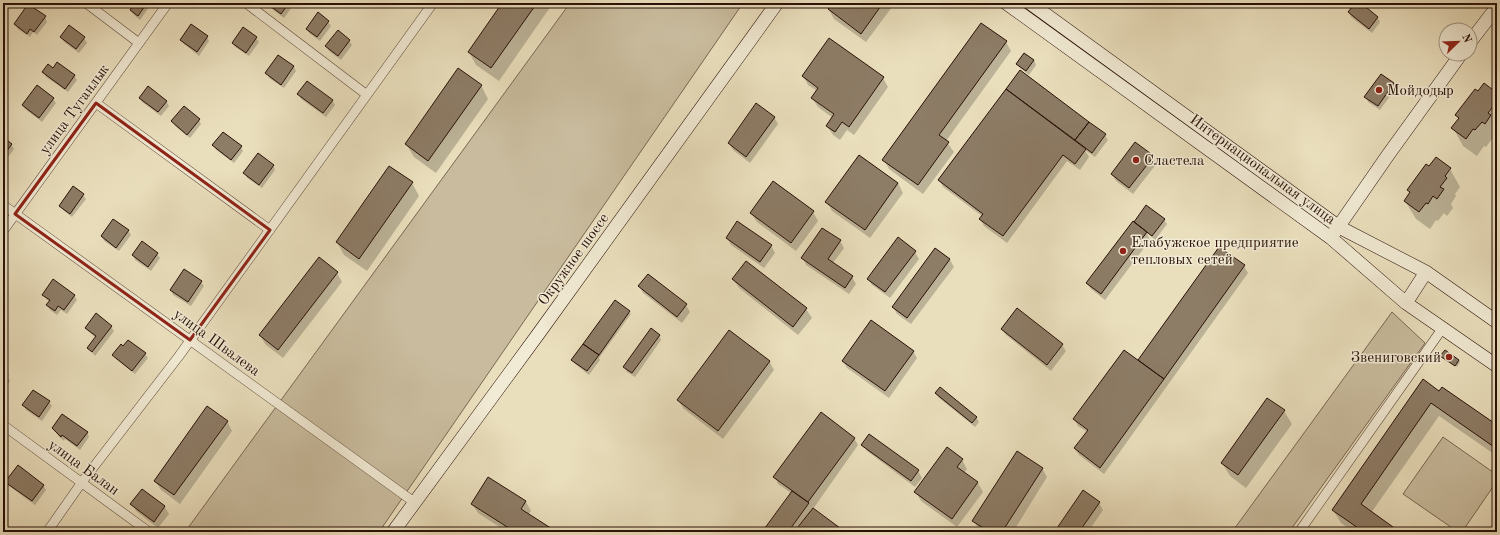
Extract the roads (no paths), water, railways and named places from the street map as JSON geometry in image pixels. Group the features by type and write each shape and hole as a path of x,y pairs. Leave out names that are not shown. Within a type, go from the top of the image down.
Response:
{"street":[{"path":"86,3 139,43"},
{"name":"улица Туганлык","path":"3,231 168,3"},
{"path":"246,3 367,95"},
{"path":"47,532 82,482 190,340 433,3"},
{"name":"Окружное шоссе","path":"393,532 539,334 777,3"},
{"name":"Интернациональная улица","path":"1006,3 1331,238 1406,304 1497,366"},
{"name":"Интернациональная улица","path":"1030,3 1339,227 1426,272 1497,322"},
{"path":"1478,32 1497,7"},
{"path":"1331,238 1388,155 1455,62"},
{"path":"96,103 270,230"},
{"name":"улица Швалева","path":"3,205 414,502"},
{"path":"1406,304 1426,272"},
{"path":"1299,532 1442,329"},
{"name":"улица Балан","path":"3,425 149,532"}],"place":[{"name":"Мойдодыр","path":"1379,90"},
{"name":"Сластела","path":"1136,160"},
{"name":"Елабужское предприятие тепловых сетей","path":"1123,251"},
{"name":"Звениговский","path":"1449,357"}]}
